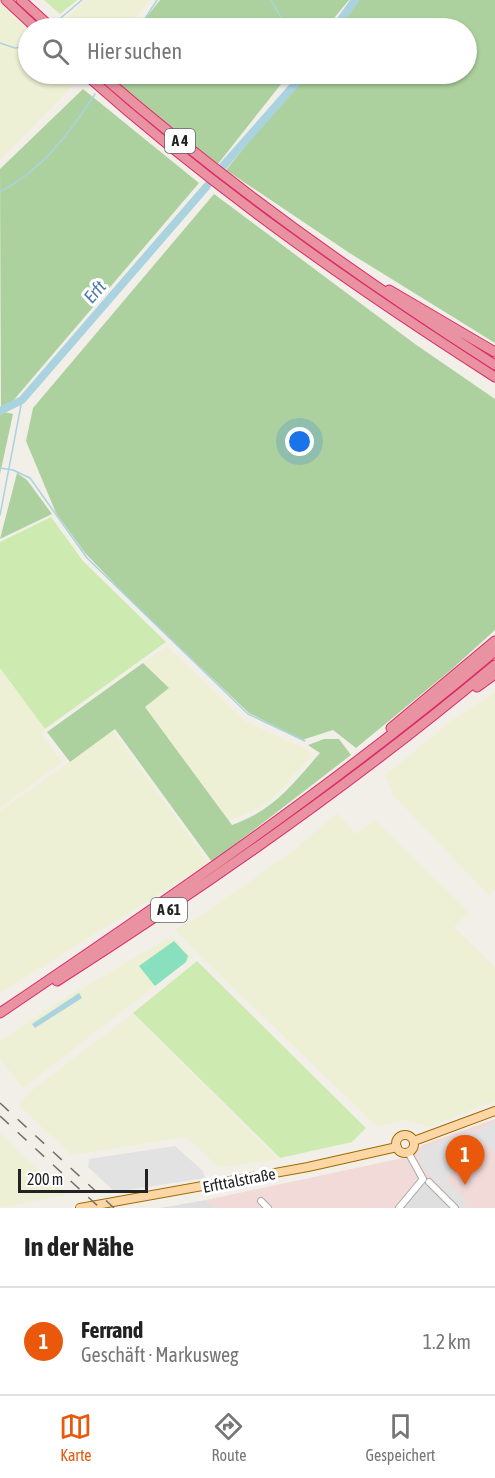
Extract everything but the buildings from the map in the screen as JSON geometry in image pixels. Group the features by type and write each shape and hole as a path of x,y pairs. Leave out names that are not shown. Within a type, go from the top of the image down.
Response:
{"highway":[{"path":"6,0 25,18"},
{"path":"21,0 41,18"},
{"name":"A 4","path":"97,84 239,202 336,273 495,377"},
{"name":"A 4","path":"112,84 221,174 342,264 495,365"},
{"path":"342,264 495,352"},
{"path":"465,358 495,383"},
{"path":"329,783 362,752 495,641"},
{"name":"A 61","path":"0,1013 171,897 329,783 448,692 495,651"},
{"name":"A 61","path":"0,1018 249,855 428,721 495,665"},
{"path":"428,721 495,674"}],"main road":[{"path":"414,1141 495,1112"},
{"path":"409,1135 414,1141 414,1147 408,1152 400,1151 397,1147 397,1139 401,1136 409,1135"},
{"name":"Erfttalstraße","path":"80,1208 308,1167 397,1147"}],"street":[{"path":"399,1208 423,1178 408,1152"},
{"path":"429,1182 455,1208"},
{"path":"261,1201 268,1208"}],"shaded area":[{"path":"495,1119 495,1208 453,1208 426,1182 401,1208 215,1208 206,1200 412,1156 422,1145"},
{"path":"495,1122 495,1152 484,1142 446,1179 469,1203 460,1208 421,1164 418,1157 420,1149 470,1131 472,1133"},
{"path":"175,1146 203,1171 205,1178 115,1192 88,1167 89,1159"},
{"path":"426,1182 453,1208 401,1208"},
{"path":"206,1200 215,1208 160,1208"}],"green space":[{"path":"0,0 18,21 18,84 74,85 0,160"},
{"path":"44,0 77,0 60,14"},
{"path":"86,0 150,0 136,18 66,18"},
{"path":"160,0 349,0 334,18 146,18"},
{"path":"358,0 495,0 495,343 348,252 226,170 296,84 477,84 477,18 344,18"},
{"path":"118,84 281,84 218,164"},
{"path":"83,89 199,183 12,402 1,410 0,169"},
{"path":"214,194 415,344 495,399 495,630 452,669 356,748 333,730 302,740 249,713 135,605 85,553 56,513 26,441 33,408"},
{"path":"0,411 13,414 0,474"},
{"path":"17,473 27,480 52,514 0,539"},
{"path":"51,517 83,561 166,642 45,729 0,668 0,542"},
{"path":"167,646 245,721 310,751 311,757 266,805 229,821 145,706 169,688 143,663"},
{"path":"143,663 169,688 145,707 232,825 260,812 291,786 320,753 308,745 324,739 339,739 351,755 212,862 115,729 70,762 47,732"},
{"path":"0,668 45,729 41,733 62,762 0,808"},
{"path":"495,692 495,890 489,896 392,794 385,775 451,721"},
{"path":"113,731 209,863 0,993 0,811"},
{"path":"337,813 356,834 375,820 469,912 454,927 495,967 495,1101 429,1127 404,1120 377,1127 179,935 176,929 202,915 295,849"},
{"path":"172,936 193,957 23,1088 0,1059 0,1041 53,1005"},
{"path":"174,941 188,956 186,962 155,986 139,966"},
{"path":"197,961 366,1128 352,1142 280,1158 133,1013"},
{"path":"132,1014 278,1159 219,1168 186,1137 72,1155 18,1105 31,1091"},
{"path":"0,1133 65,1195 0,1208"}],"water":[{"path":"79,993 82,998 35,1028 32,1024"}],"waterway":[{"path":"61,18 82,0"},
{"path":"145,18 157,0"},
{"path":"271,0 281,18"},
{"name":"Erft","path":"342,18 355,0"},
{"path":"0,43 18,48"},
{"name":"Erft","path":"223,166 295,84"},
{"path":"0,192 29,173 54,149 95,94"},
{"name":"Erft","path":"0,411 22,400 207,186"},
{"path":"0,515 22,400"},
{"path":"0,468 13,470 30,478 87,558 248,714 305,741"}],"railway":[{"path":"0,1103 114,1208"},
{"path":"0,1116 100,1208"}],"place":[{"name":"Ferrand","path":"465,1185"}]}
